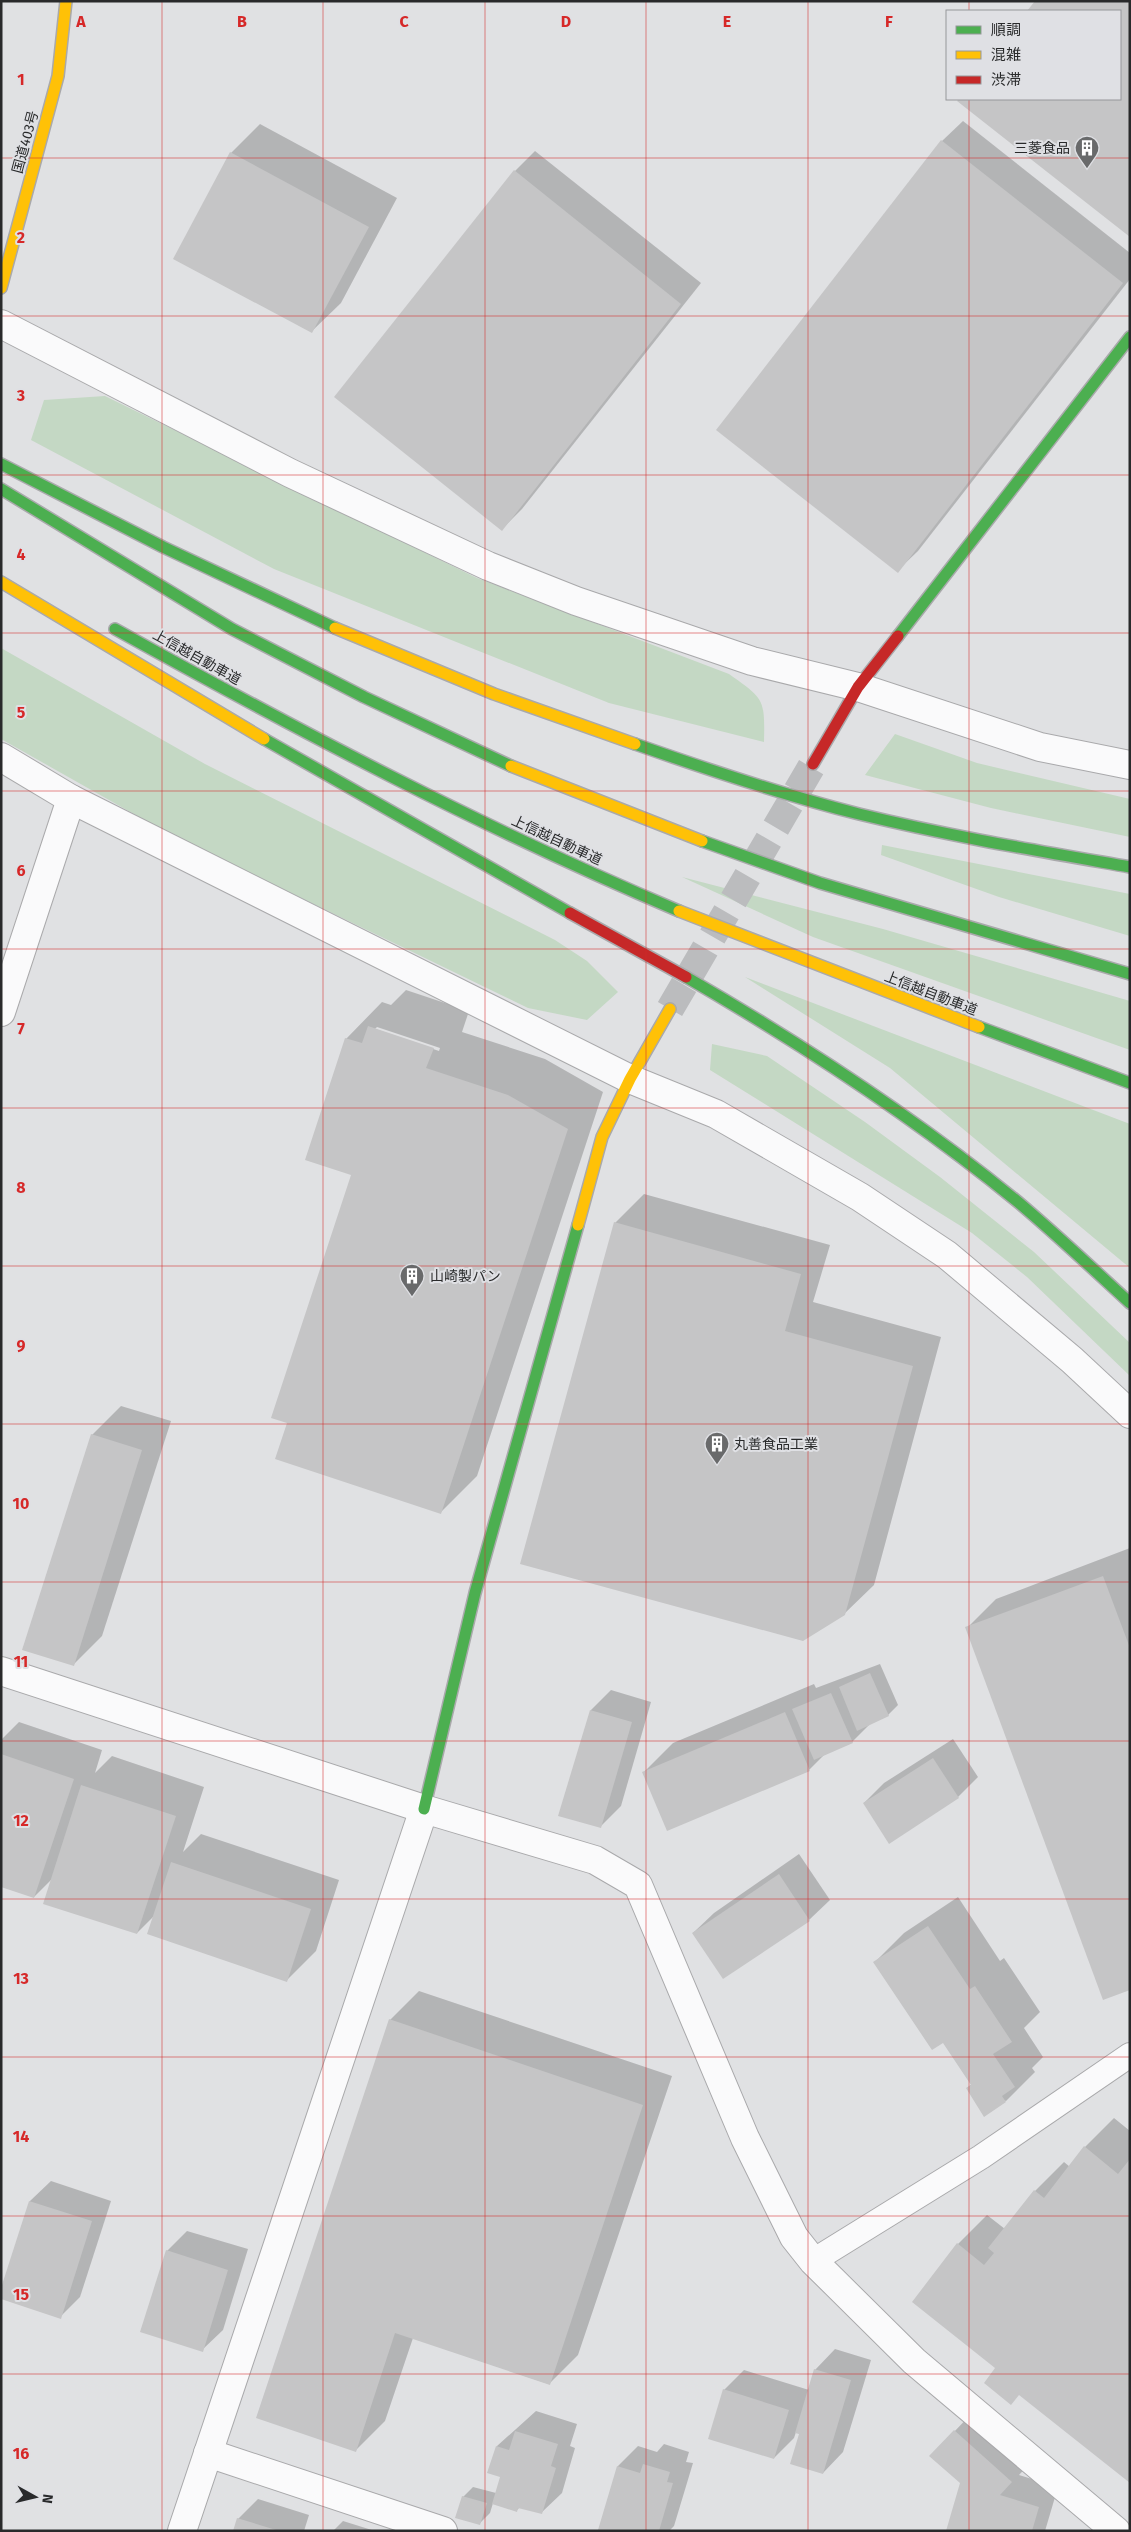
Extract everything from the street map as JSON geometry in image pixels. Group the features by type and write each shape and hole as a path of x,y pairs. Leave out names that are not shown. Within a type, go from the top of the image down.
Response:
{"main road":[{"name":"国道403号","path":"1,288 58,76 66,1"},
{"path":"814,764 858,687 1130,337"},
{"path":"1,464 119,527 276,602 444,675 596,732 734,778 884,820 1018,848 1130,867"},
{"path":"1,489 232,630 364,697 504,763 664,828 820,883 1130,974"},
{"path":"1,582 345,787 664,964 778,1030 892,1106 1010,1196 1130,1303"},
{"name":"上信越自動車道","path":"102,621 264,712 425,793 633,891 805,962 1130,1083"},
{"path":"424,1808 475,1593 602,1138 630,1079 670,1009"}],"street":[{"path":"1,324 290,473 488,566 576,601 752,661 858,687 1040,747 1130,765"},
{"path":"1,757 72,799 630,1079 716,1114 868,1202 947,1255 1072,1360 1130,1414"},
{"path":"1,1012 72,799"},
{"path":"1,1671 424,1808 596,1860 638,1885 745,2138 794,2237 813,2261 914,2360 1116,2531"},
{"path":"182,2531 424,1808"},
{"path":"208,2453 443,2531"}],"lane":[{"path":"813,2261 981,2157 1130,2055"}],"green space":[{"path":"105,396 477,578 729,674 756,695 760,701 764,716 764,742 609,703 274,569 31,440 44,400"},
{"path":"1,648 205,764 555,940 587,961 618,992 587,1020 528,1008 171,835 1,739"},
{"path":"895,734 977,763 1130,799 1130,837 991,808 865,775"},
{"path":"882,845 1130,894 1130,936 999,897 881,855"},
{"path":"682,877 883,929 1130,1001 1130,1050 813,937"},
{"path":"745,977 1130,1124 1130,1268 890,1068"},
{"path":"712,1044 767,1056 865,1122 940,1177 1034,1252 1130,1343 1130,1376 1027,1277 972,1233 710,1070"}],"building":[{"name":"三菱食品","path":"1035,1 1130,1 1130,237 957,101 1121,100 1121,10 1028,10"},
{"path":"941,140 1123,283 898,573 716,430"},
{"path":"230,152 369,227 312,333 173,259"},
{"path":"514,170 681,304 502,531 334,397"},
{"name":"山崎製パン","path":"368,1026 434,1048 426,1068 508,1095 568,1129 441,1514 275,1459 287,1423 271,1418 351,1175 305,1160 345,1038 362,1043"},
{"name":"丸善食品工業","path":"614,1222 801,1274 785,1331 913,1366 845,1615 803,1641 520,1564"},
{"path":"91,1434 142,1450 74,1666 22,1650"},
{"path":"1103,1576 1130,1648 1130,1990 1103,2000 965,1627"},
{"path":"870,1673 889,1716 857,1731 839,1687"},
{"path":"831,1693 853,1743 814,1760 792,1709"},
{"path":"590,1710 632,1722 601,1828 558,1816"},
{"path":"785,1712 810,1771 667,1831 642,1772"},
{"path":"1,1754 74,1779 34,1898 1,1887"},
{"path":"933,1758 959,1798 889,1844 863,1803"},
{"path":"81,1785 176,1816 137,1934 43,1904"},
{"path":"171,1862 311,1909 287,1982 147,1934"},
{"path":"779,1874 810,1921 723,1979 692,1933"},
{"path":"928,1926 970,1989 975,1986 1012,2042 993,2054 1015,2087 1002,2096 1006,2102 984,2117 966,2088 971,2085 943,2043 932,2050 873,1962"},
{"path":"389,2019 643,2105 550,2385 395,2333 356,2452 256,2418"},
{"path":"1084,2146 1118,2174 1130,2159 1130,2483 1019,2395 1011,2405 984,2383 995,2368 912,2302 957,2243 984,2265 994,2253 988,2248 1034,2190 1044,2198"},
{"path":"29,2201 92,2221 61,2319 1,2299 1,2288"},
{"path":"166,2250 228,2270 203,2352 140,2332"},
{"path":"814,2369 851,2380 823,2474 790,2464 799,2434 795,2433"},
{"path":"723,2389 789,2410 774,2459 708,2439"},
{"path":"954,2430 1012,2482 1000,2495 1039,2507 1032,2531 946,2531 960,2483 929,2456"},
{"path":"515,2431 558,2444 551,2466 556,2468 542,2514 518,2508 517,2512 492,2504 500,2477 487,2473 496,2446 509,2450"},
{"path":"643,2464 670,2472 667,2482 673,2483 659,2531 598,2530 617,2466 640,2473"},
{"path":"462,2496 487,2503 480,2525 455,2518"},
{"path":"237,2518 276,2530 276,2531 233,2531"}],"tunnel":[{"path":"670,1009 813,764"}],"traffic: fast":[{"path":"898,636 1130,337"},
{"path":"1,464 163,547 335,628"},
{"path":"1,489 232,629 364,697 511,766"},
{"path":"115,629 253,705 393,778 535,847 679,911"},
{"path":"264,739 570,913"},
{"path":"635,744 746,782 859,814 960,836 1130,867"},
{"path":"702,841 820,883 1130,974"},
{"path":"686,977 815,1055 939,1140 1018,1202 1130,1303"},
{"path":"979,1027 1130,1083"},
{"path":"424,1809 475,1593 578,1225"}],"traffic: slow":[{"path":"1,288 58,76 66,1"},
{"path":"1,582 264,739"},
{"path":"335,628 494,694 635,744"},
{"path":"511,766 702,841"},
{"path":"679,911 979,1027"},
{"path":"578,1225 602,1137 630,1079 670,1009"}],"traffic: jam":[{"path":"813,764 858,687 898,636"},
{"path":"570,913 686,977"}],"place":[{"name":"三菱食品","path":"1087,169"},
{"name":"山崎製パン","path":"412,1297"},
{"name":"丸善食品工業","path":"717,1465"}]}
